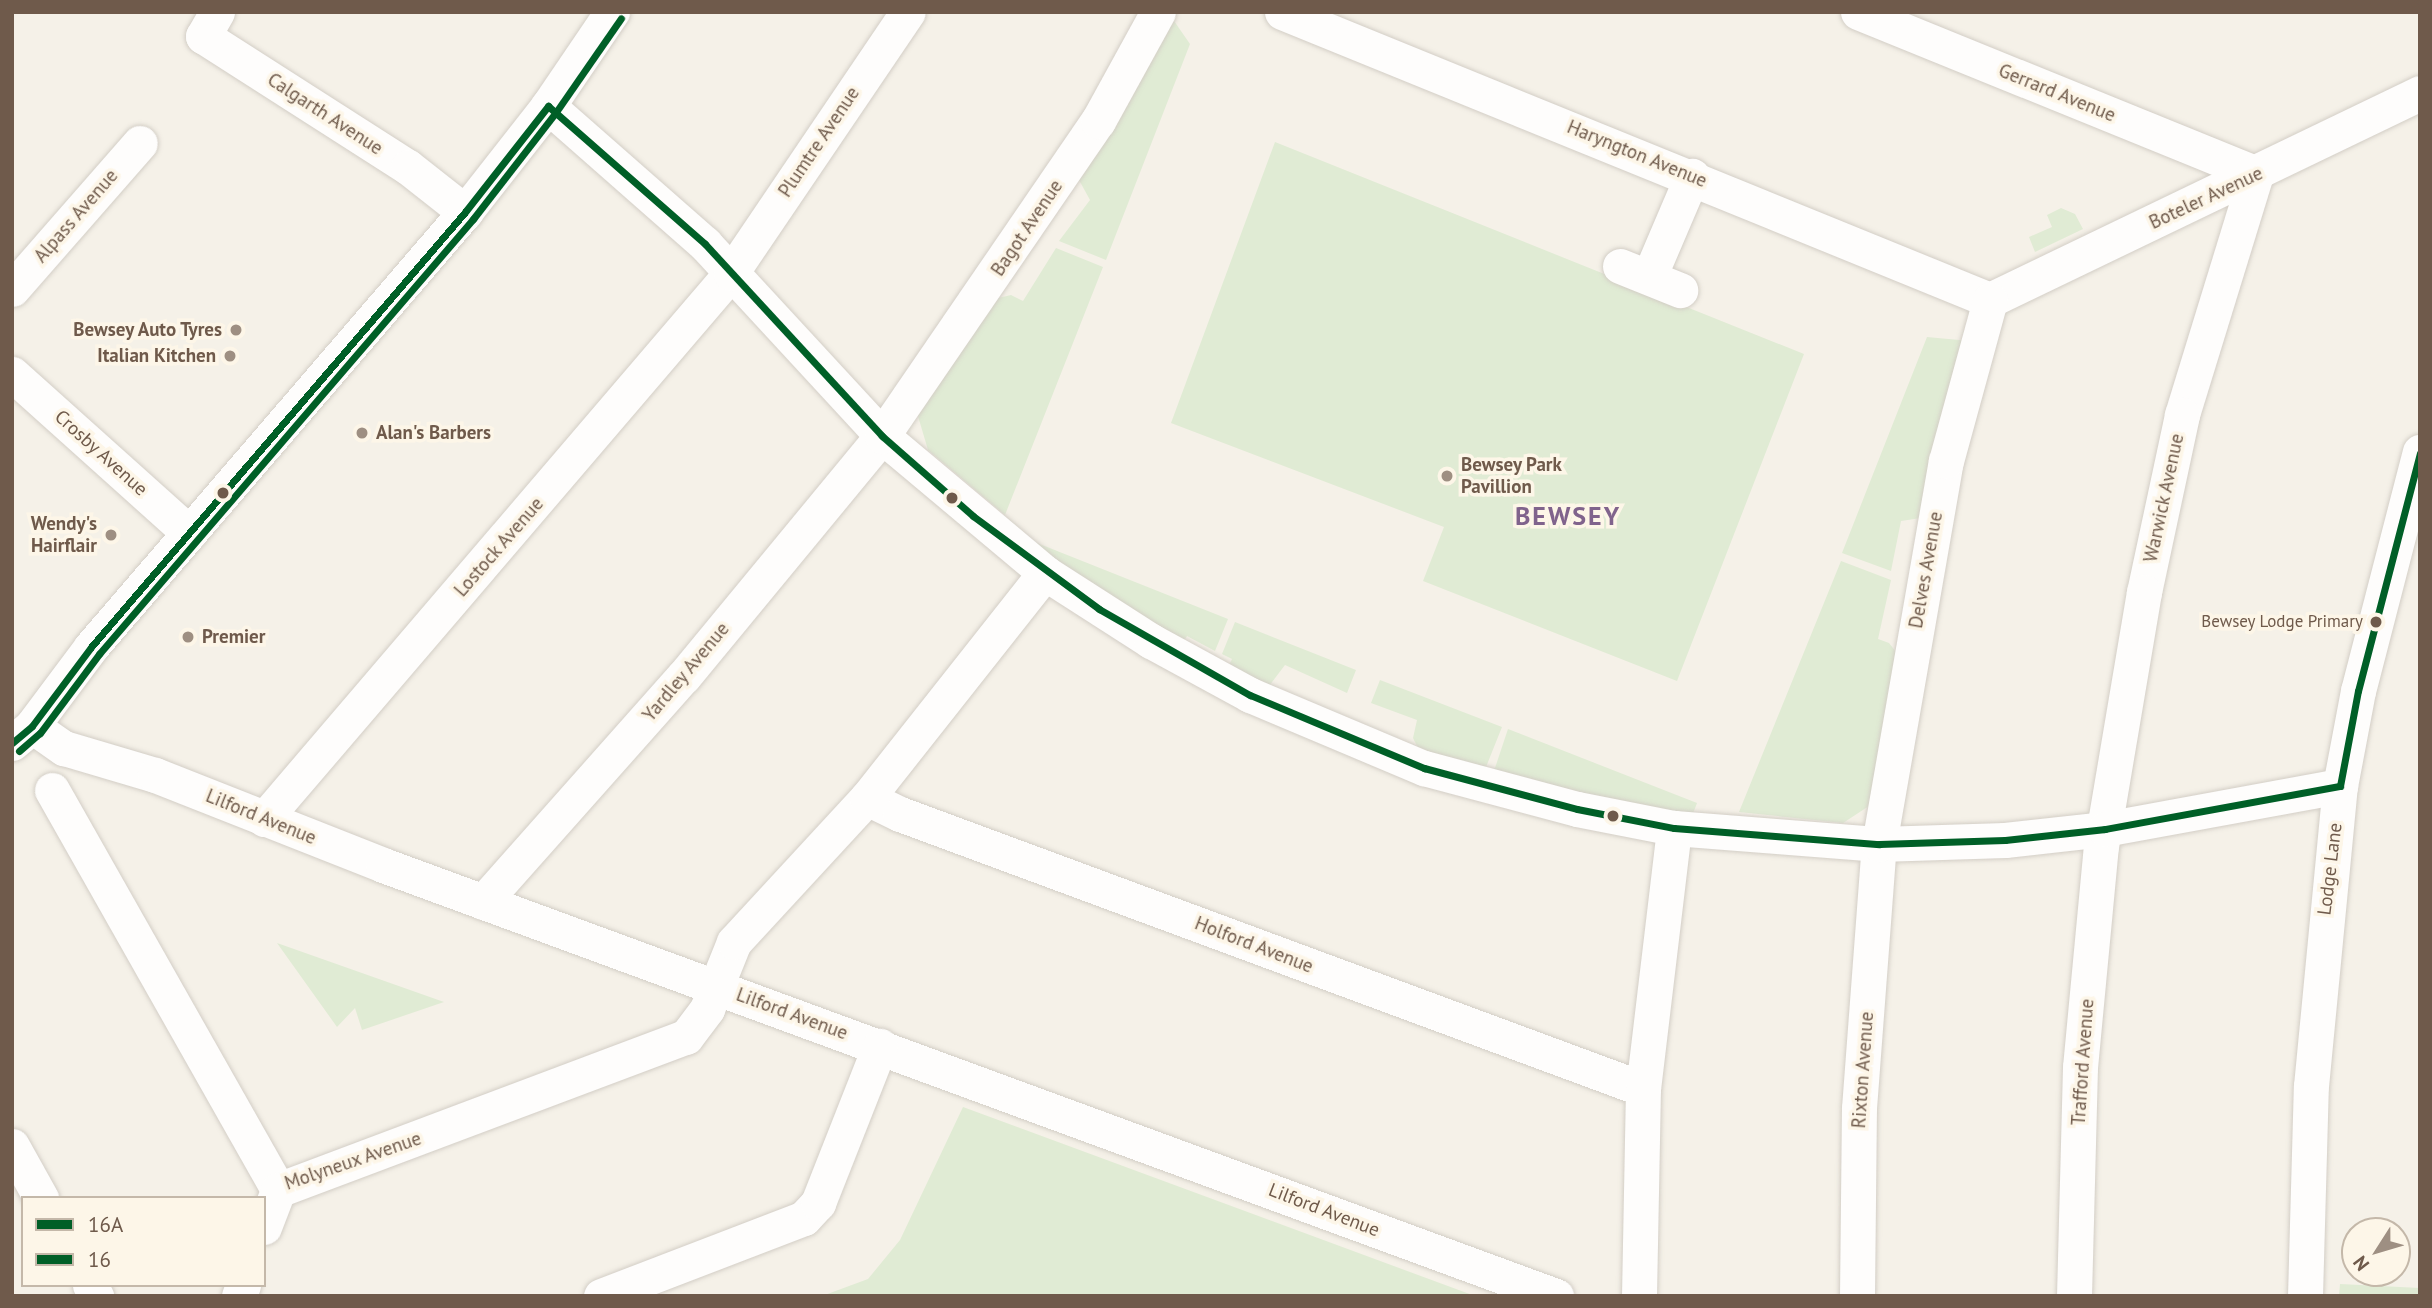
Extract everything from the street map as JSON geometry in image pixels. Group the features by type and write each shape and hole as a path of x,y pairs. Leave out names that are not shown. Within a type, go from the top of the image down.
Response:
{"street":[{"name":"Calgarth Avenue","path":"217,12 203,36 416,173 465,212"},
{"path":"22,734 189,533 465,212 548,106 612,12"},
{"name":"Plumtre Avenue","path":"732,273 908,12"},
{"name":"Bagot Avenue","path":"882,436 1098,121 1158,12"},
{"name":"Haryngton Avenue","path":"1282,12 1692,176 1990,300"},
{"name":"Gerrard Avenue","path":"1858,12 2256,174"},
{"name":"Boteler Avenue","path":"1990,300 2420,93"},
{"path":"548,106 678,219 732,273 882,436 1045,573 1151,641 1250,695 1346,738 1424,768 1577,809 1674,828 1879,844 2005,840 2105,829 2340,786"},
{"name":"Alpass Avenue","path":"12,289 140,143"},
{"name":"Warwick Avenue","path":"2105,829 2144,592 2182,415 2256,174"},
{"path":"1650,278 1692,176"},
{"name":"Lostock Avenue","path":"264,819 732,273"},
{"name":"Delves Avenue","path":"1879,844 1946,461 1990,300"},
{"name":"Crosby Avenue","path":"12,374 189,533"},
{"name":"Yardley Avenue","path":"483,902 684,676 882,436"},
{"name":"Lodge Lane","path":"2305,1296 2311,1086 2340,786 2358,691 2420,452"},
{"name":"Molyneux Avenue","path":"52,790 84,815 278,1189 671,1046 698,1024 734,942 867,798 1045,573"},
{"name":"Lilford Avenue","path":"22,734 155,775 483,902 1556,1296"},
{"name":"Holford Avenue","path":"867,798 900,814 1643,1088"},
{"path":"1639,1296 1643,1088 1674,828"},
{"name":"Trafford Avenue","path":"2074,1296 2080,1067 2105,829"},
{"name":"Rixton Avenue","path":"1857,1296 1859,1108 1879,844"},
{"path":"601,1296 804,1218 818,1203 880,1046"},
{"path":"12,1146 40,1196"},
{"path":"266,1222 278,1189"}],"green space":[{"path":"1172,18 1190,44 1106,260 1059,241 1090,200 1079,180"},
{"path":"1275,142 1804,354 1677,681 1423,581 1444,527 1171,423"},
{"path":"2061,208 2075,214 2083,229 2035,252 2029,237 2052,227 2047,215"},
{"path":"1056,248 1103,267 1005,515 928,450 915,406 994,299 1011,295 1023,301"},
{"path":"1927,337 1970,341 1921,518 1901,521 1891,571 1842,553"},
{"path":"1022,537 1228,619 1215,651 1187,636 1182,644"},
{"path":"1841,561 1891,580 1878,639 1889,643 1896,652 1869,806 1843,823 1739,812"},
{"path":"1235,622 1356,670 1347,693 1285,665 1269,686 1227,669 1232,659 1222,654"},
{"path":"1380,680 1502,727 1484,772 1419,750 1413,738 1417,720 1371,703"},
{"path":"1508,729 1697,803 1692,816 1493,774"},
{"path":"277,943 444,1002 362,1030 355,1008 337,1027"},
{"path":"963,1107 1475,1296 822,1296 868,1279 900,1240"},
{"path":"2340,1284 2341,1287 2420,1288 2420,1296 2339,1296"}],"transit line":[{"name":"16","path":"19,751 40,733 99,654 473,219 556,112 621,18"},
{"name":"16A","path":"12,743 32,726 91,647 465,212 548,106 705,244 882,436 973,516 1099,609 1250,695 1424,768 1577,809 1674,828 1879,844 2005,840 2105,829 2340,786 2358,691 2420,453"}],"place":[{"name":"Bewsey Auto Tyres","path":"236,330"},
{"name":"Italian Kitchen","path":"230,356"},
{"name":"Alan's Barbers","path":"362,433"},
{"name":"Bewsey Park Pavillion","path":"1447,476"},
{"name":"Wendy's Hairflair","path":"111,535"},
{"name":"Bewsey Lodge Primary","path":"2376,622"},
{"name":"Premier","path":"188,637"}],"district":[{"name":"BEWSEY","path":"1568,516"}]}
